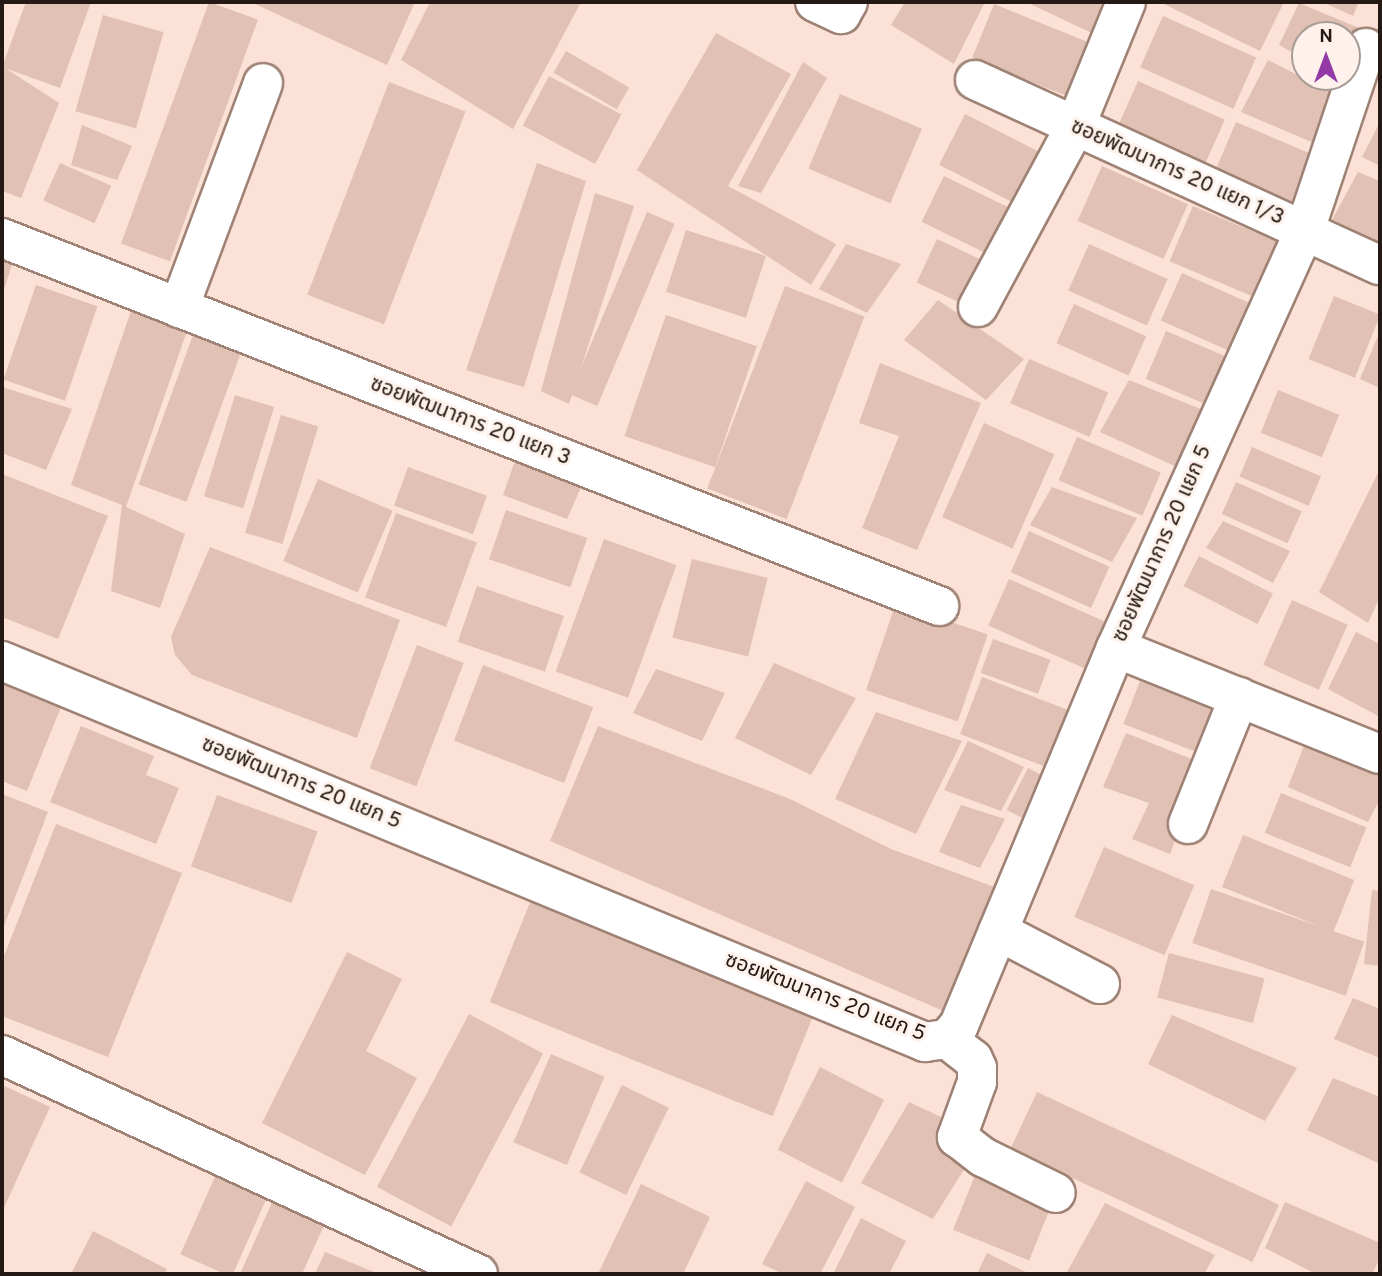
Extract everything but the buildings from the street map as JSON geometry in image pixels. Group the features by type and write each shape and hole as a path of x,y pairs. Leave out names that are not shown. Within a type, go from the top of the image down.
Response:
{"street":[{"path":"978,307 1075,127 1126,2"},
{"name":"ซอยพัฒนาการ 20 แยก 5","path":"2,662 925,1042 947,1039 959,1024 1116,648 1305,230 1366,48"},
{"name":"ซอยพัฒนาการ 20 แยก 1/3","path":"975,79 1380,265"},
{"path":"179,308 263,83"},
{"name":"ซอยพัฒนาการ 20 แยก 3","path":"2,238 939,606"},
{"path":"1116,648 1380,754"},
{"path":"1188,824 1239,697"},
{"path":"998,931 1100,984"},
{"path":"947,1039 973,1059 977,1068 977,1083 957,1138 983,1157 1056,1193"},
{"path":"2,1055 478,1274"}]}
